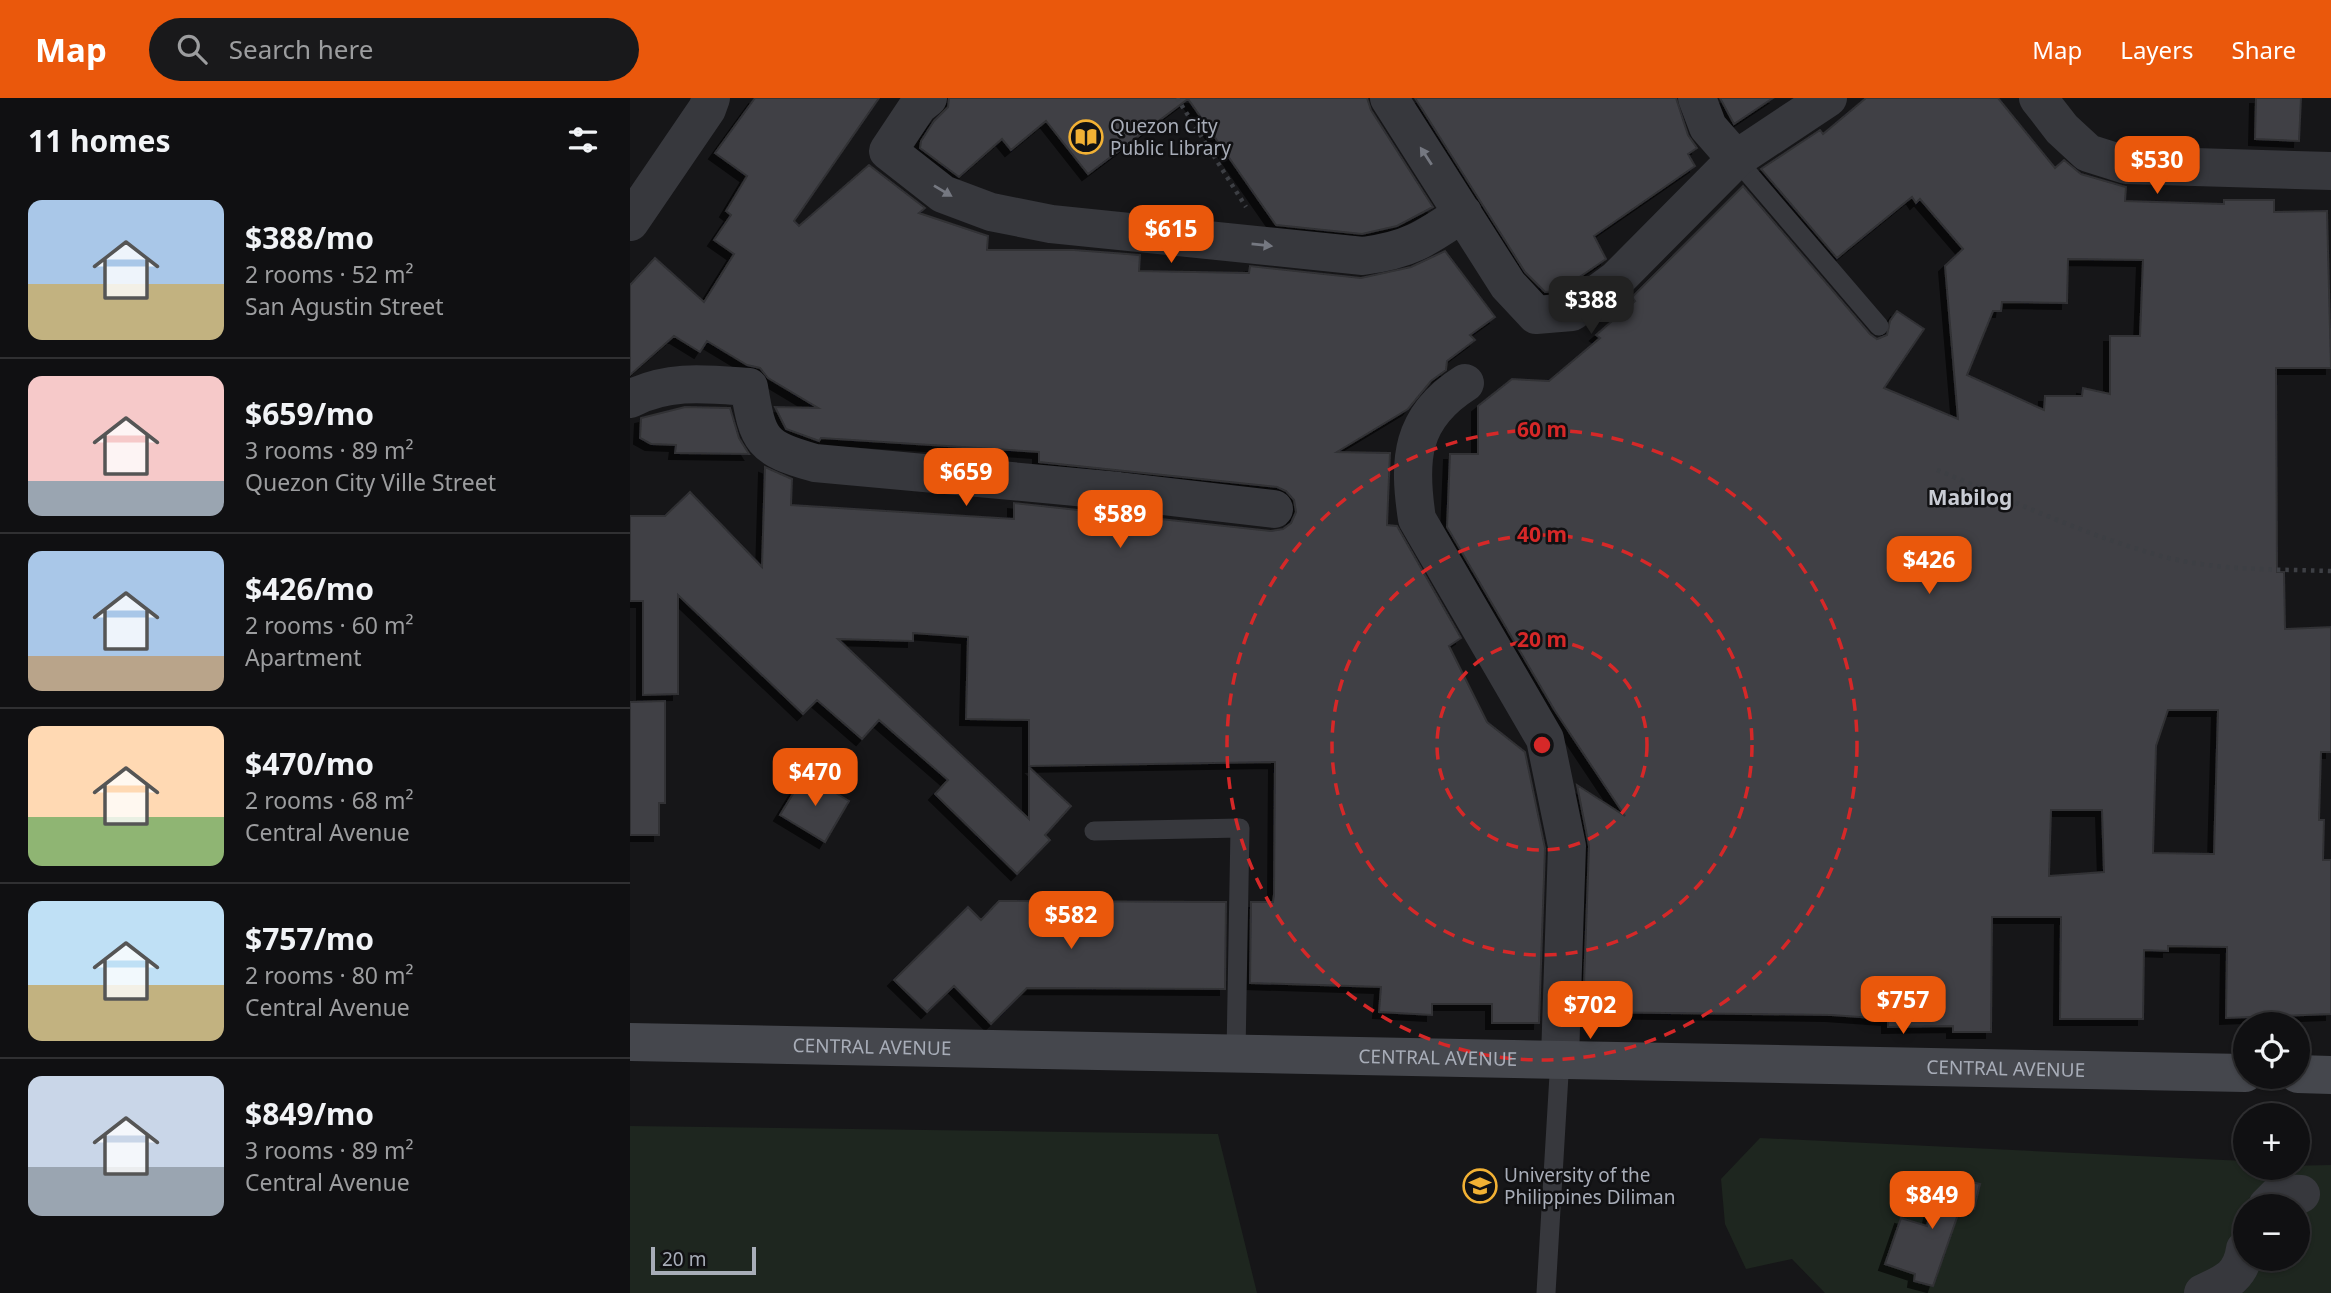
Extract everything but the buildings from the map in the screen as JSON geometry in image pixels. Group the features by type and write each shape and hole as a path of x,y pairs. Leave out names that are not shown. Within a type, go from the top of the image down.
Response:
{"main road":[{"name":"CENTRAL AVENUE","path":"630,1042 2233,1073"},
{"path":"2310,1074 2331,1075"}],"street":[{"path":"630,222 707,109 711,98"},
{"path":"928,98 918,106 888,150 943,194 991,212 1051,224 1363,256 1399,251 1426,238 1463,213"},
{"path":"1389,98 1508,285 1536,315 1572,313 1617,279 1736,159 1828,98"},
{"path":"1698,98 1708,127 1736,159"},
{"path":"2038,98 2062,128 2088,153 2126,165 2331,171"},
{"path":"630,399 649,389 683,383 749,387 756,430 781,453 815,463 1119,491 1274,509"},
{"path":"1465,383 1444,398 1415,440 1413,493 1417,519 1545,739 1567,846 1560,1058"},
{"path":"2203,1293 2225,1282 2237,1271"}],"lane":[{"path":"1736,159 1879,326"},
{"path":"1094,831 1240,828 1236,1053"},
{"path":"1546,1293 1560,1058"}],"path":[{"path":"1177,98 1271,246"},
{"path":"1937,470 2074,526 2162,556 2228,568 2331,571"}],"shaded area":[{"path":"630,1126 1218,1134 1257,1293 630,1293"},
{"path":"1760,1138 2233,1160 2233,1180 2310,1180 2310,1165 2331,1165 2331,1293 1825,1293 1792,1259 1746,1269 1725,1224 1721,1179"}],"place":[{"name":"Quezon City Public Library","path":"1086,137"},
{"name":"University of the Philippines Diliman","path":"1480,1186"}],"district":[{"name":"Mabilog","path":"1970,498"}]}
